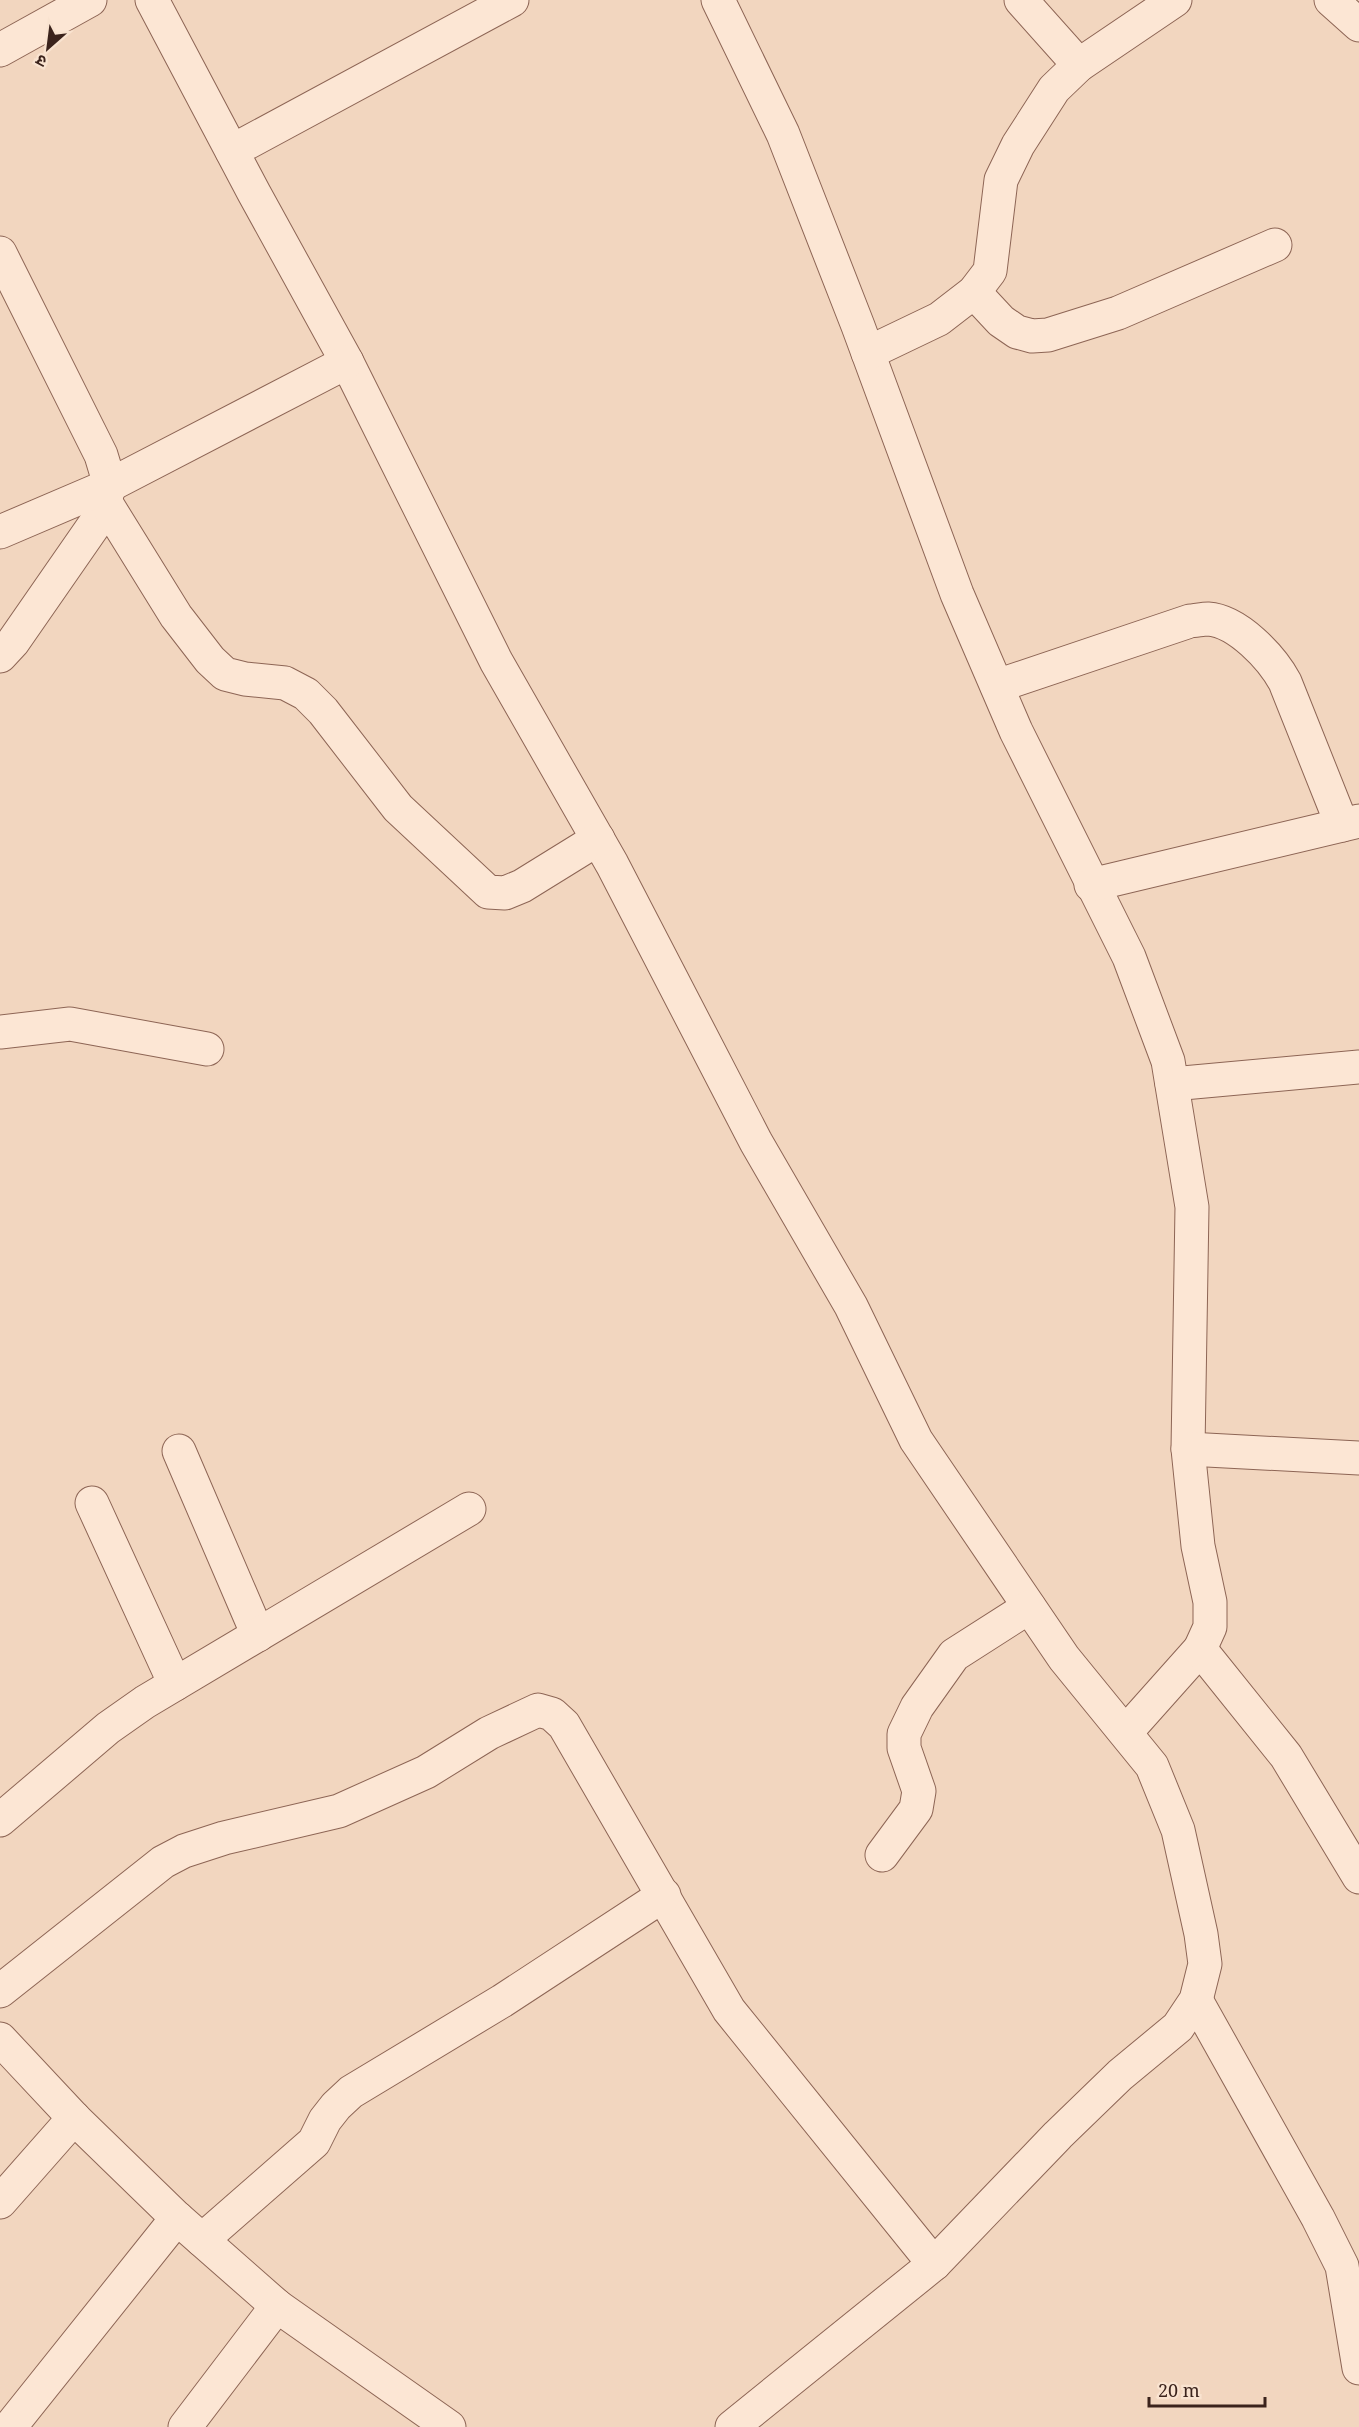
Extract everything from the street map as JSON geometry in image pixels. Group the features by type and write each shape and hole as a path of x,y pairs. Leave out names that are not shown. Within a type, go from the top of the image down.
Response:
{"street":[{"path":"0,50 90,0"},
{"path":"152,0 347,362 496,661 598,839 756,1142 851,1306 916,1440 1064,1658 1152,1766 1178,1830 1201,1934 1205,1964 1196,2000 1179,2027 1120,2074 934,2264 732,2427"},
{"path":"232,151 512,0"},
{"path":"718,0 783,134 868,353 957,594 1016,731 1129,957 1168,1061 1192,1207 1188,1449 1198,1546 1210,1602 1210,1627 1200,1648 1126,1732"},
{"path":"1021,0 1079,65"},
{"path":"868,353 939,319 974,292 990,271 1001,180 1017,145 1054,89 1079,65 1175,0"},
{"path":"1331,0 1359,25"},
{"path":"974,292 1001,321 1017,332 1032,336 1048,335 1118,313 1275,245"},
{"path":"0,254 101,454 108,494 176,616 210,660 225,674 245,679 285,683 306,694 323,711 398,808 488,892 505,893 522,886 598,839"},
{"path":"0,532 108,494 347,362"},
{"path":"0,656 13,642 79,549 99,518 108,494"},
{"path":"997,686 1190,621 1209,619 1229,625 1252,642 1276,665 1350,823 1091,885"},
{"path":"0,1032 70,1024 207,1049"},
{"path":"1172,1084 1359,1068"},
{"path":"1188,1449 1359,1458"},
{"path":"179,1451 258,1635"},
{"path":"92,1503 175,1684"},
{"path":"0,1820 108,1728 175,1684 470,1509"},
{"path":"882,1855 916,1809 919,1791 904,1748 904,1734 917,1707 954,1655 1029,1607"},
{"path":"1200,1648 1286,1756 1359,1877"},
{"path":"0,1991 163,1862 184,1851 224,1838 339,1811 426,1772 489,1733 538,1710 552,1714 564,1725 729,2010 821,2127 934,2264"},
{"path":"202,2240 314,2142 325,2120 351,2092 502,2001 664,1895"},
{"path":"1196,2000 1318,2218 1350,2262 1359,2368"},
{"path":"0,2039 74,2118 177,2218 277,2306 449,2427"},
{"path":"0,2202 74,2118"},
{"path":"10,2427 177,2218"},
{"path":"184,2427 277,2306"}]}
